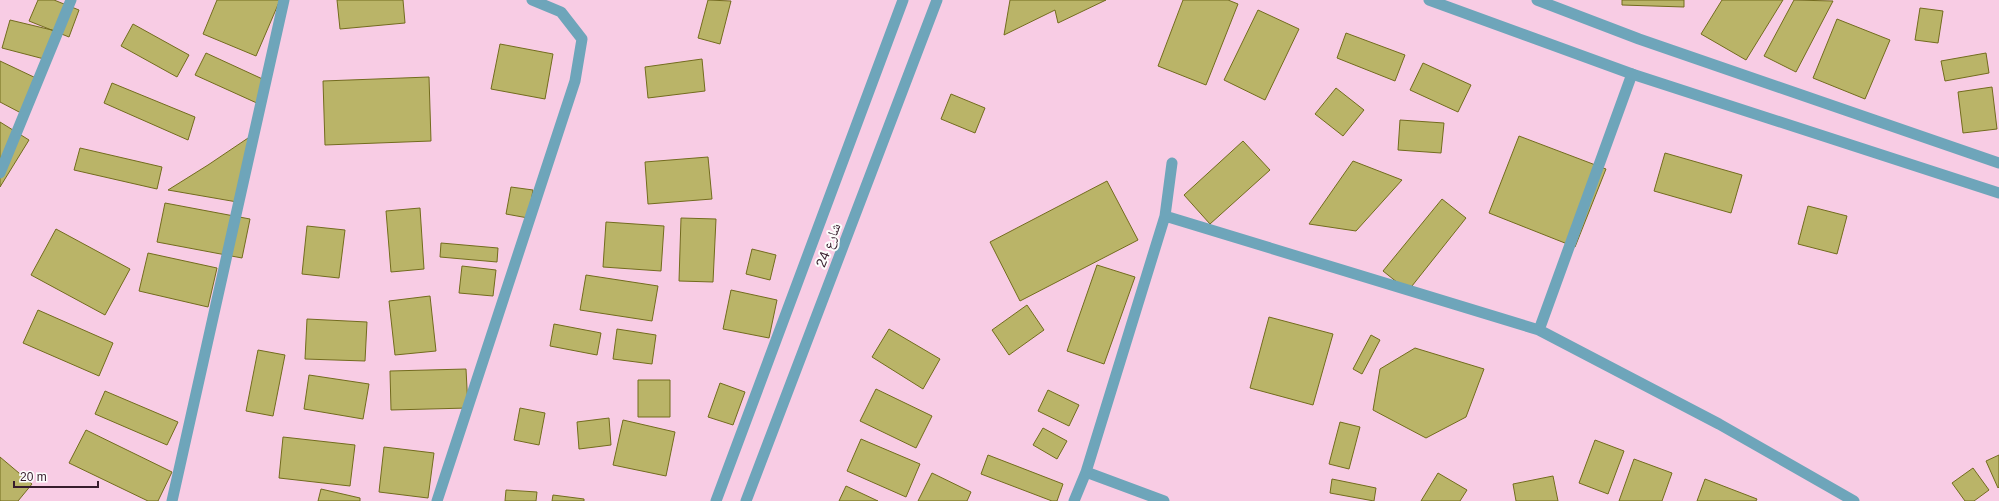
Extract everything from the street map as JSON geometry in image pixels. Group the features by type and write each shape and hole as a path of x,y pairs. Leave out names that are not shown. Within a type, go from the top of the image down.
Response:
{"street":[{"path":"0,173 71,0"},
{"path":"172,501 284,0"},
{"path":"437,501 575,81 582,39 561,12 532,0"},
{"name":"شارع 24","path":"716,501 903,0"},
{"name":"شارع 24","path":"746,501 937,0"},
{"path":"1428,0 1632,74 1999,192"},
{"path":"1537,0 1639,38 1999,163"},
{"path":"1539,330 1632,74"},
{"path":"1074,501 1086,472 1165,216 1172,162"},
{"path":"1165,216 1539,330 1719,424 1854,501"},
{"path":"1086,472 1164,501"}],"building":[{"path":"38,0 54,0 79,10 69,37 29,21"},
{"path":"217,0 280,0 256,56 203,34"},
{"path":"337,0 403,0 405,23 340,29"},
{"path":"708,0 731,1 720,44 698,38"},
{"path":"1010,0 1106,0 1058,23 1055,10 1004,35"},
{"path":"1183,0 1228,0 1238,4 1206,85 1158,66"},
{"path":"1622,0 1684,0 1684,7 1622,5"},
{"path":"1722,0 1783,0 1746,60 1701,34"},
{"path":"1794,0 1833,1 1796,72 1764,56"},
{"path":"1920,8 1943,11 1938,43 1915,40"},
{"path":"1258,10 1299,29 1265,100 1224,80"},
{"path":"1837,19 1890,40 1865,99 1813,78"},
{"path":"10,20 56,31 48,60 2,48"},
{"path":"133,24 189,55 177,77 121,46"},
{"path":"1346,33 1405,55 1395,81 1337,58"},
{"path":"500,44 553,54 545,99 491,89"},
{"path":"206,53 269,82 259,104 195,75"},
{"path":"1986,53 1989,73 1945,81 1941,61"},
{"path":"702,59 705,91 648,98 645,67"},
{"path":"0,61 38,79 21,113 0,102"},
{"path":"1423,63 1471,85 1458,112 1410,90"},
{"path":"429,77 431,141 325,145 323,81"},
{"path":"112,83 195,117 188,140 104,103"},
{"path":"1992,87 1997,129 1963,133 1958,92"},
{"path":"1336,88 1364,110 1343,136 1315,114"},
{"path":"951,94 985,108 975,133 941,119"},
{"path":"1400,120 1444,123 1441,153 1398,150"},
{"path":"0,122 29,140 0,187"},
{"path":"257,132 243,203 168,190 208,165"},
{"path":"1519,136 1606,169 1575,247 1489,213"},
{"path":"1243,141 1270,170 1210,224 1184,195"},
{"path":"80,148 162,167 157,189 74,170"},
{"path":"1665,153 1742,175 1731,213 1654,191"},
{"path":"708,157 712,199 648,204 645,162"},
{"path":"1353,161 1402,180 1356,231 1309,224"},
{"path":"1107,181 1138,240 1020,301 990,242"},
{"path":"511,187 533,190 528,218 506,214"},
{"path":"1442,199 1466,218 1408,291 1383,271"},
{"path":"165,203 250,219 242,258 157,242"},
{"path":"1808,206 1847,216 1837,254 1798,244"},
{"path":"420,208 424,269 391,272 386,211"},
{"path":"681,218 716,219 713,282 679,281"},
{"path":"606,222 664,226 661,271 603,267"},
{"path":"307,226 345,230 339,278 302,274"},
{"path":"56,229 130,269 105,315 31,275"},
{"path":"441,243 498,248 497,262 440,257"},
{"path":"752,249 776,255 770,280 746,274"},
{"path":"148,253 217,268 208,307 139,291"},
{"path":"1097,265 1135,277 1104,364 1067,351"},
{"path":"462,266 496,270 493,296 459,293"},
{"path":"586,275 658,286 652,321 580,310"},
{"path":"731,290 777,300 769,338 723,329"},
{"path":"430,296 436,351 395,355 389,301"},
{"path":"1027,305 1044,330 1009,355 992,330"},
{"path":"38,310 113,343 99,376 23,343"},
{"path":"1269,317 1333,334 1313,405 1250,388"},
{"path":"307,319 367,322 365,361 305,359"},
{"path":"554,324 601,333 597,355 550,346"},
{"path":"617,329 656,335 652,364 613,359"},
{"path":"889,329 940,359 923,389 872,357"},
{"path":"1371,335 1380,340 1362,374 1353,369"},
{"path":"1415,348 1484,369 1466,417 1426,438 1373,410 1380,369"},
{"path":"258,350 285,355 273,416 246,411"},
{"path":"466,369 468,408 391,410 390,371"},
{"path":"309,375 369,384 363,419 304,409"},
{"path":"638,380 670,380 670,417 638,417"},
{"path":"720,383 745,392 733,425 708,417"},
{"path":"876,389 932,416 916,448 860,421"},
{"path":"1048,390 1079,405 1069,426 1038,411"},
{"path":"105,391 178,422 167,445 95,414"},
{"path":"520,408 545,413 539,445 514,440"},
{"path":"609,418 611,445 579,449 577,422"},
{"path":"623,420 675,432 666,476 613,465"},
{"path":"1340,422 1360,427 1349,469 1329,464"},
{"path":"1043,428 1067,441 1057,459 1033,445"},
{"path":"86,430 172,472 158,501 148,501 69,463"},
{"path":"283,437 355,445 350,486 279,478"},
{"path":"861,439 920,464 906,497 847,471"},
{"path":"1595,440 1624,451 1608,494 1579,483"},
{"path":"384,447 434,453 428,498 379,492"},
{"path":"988,455 1063,484 1057,501 1052,501 981,474"},
{"path":"1999,455 1999,487 1998,488 1986,461"},
{"path":"0,457 32,484 18,501 0,501"},
{"path":"1634,459 1672,473 1662,501 1619,501"},
{"path":"1973,468 1989,490 1974,501 1965,501 1952,483"},
{"path":"932,473 971,492 967,501 918,501"},
{"path":"1438,473 1467,490 1460,501 1421,501"},
{"path":"1553,476 1558,501 1516,501 1513,484"},
{"path":"1332,479 1376,488 1374,501 1330,493"},
{"path":"1705,479 1757,499 1756,501 1697,501"},
{"path":"846,486 878,501 839,501"},
{"path":"321,489 360,498 360,501 318,501"},
{"path":"506,490 537,492 536,501 505,501"},
{"path":"553,495 584,499 584,501 552,501"}]}
